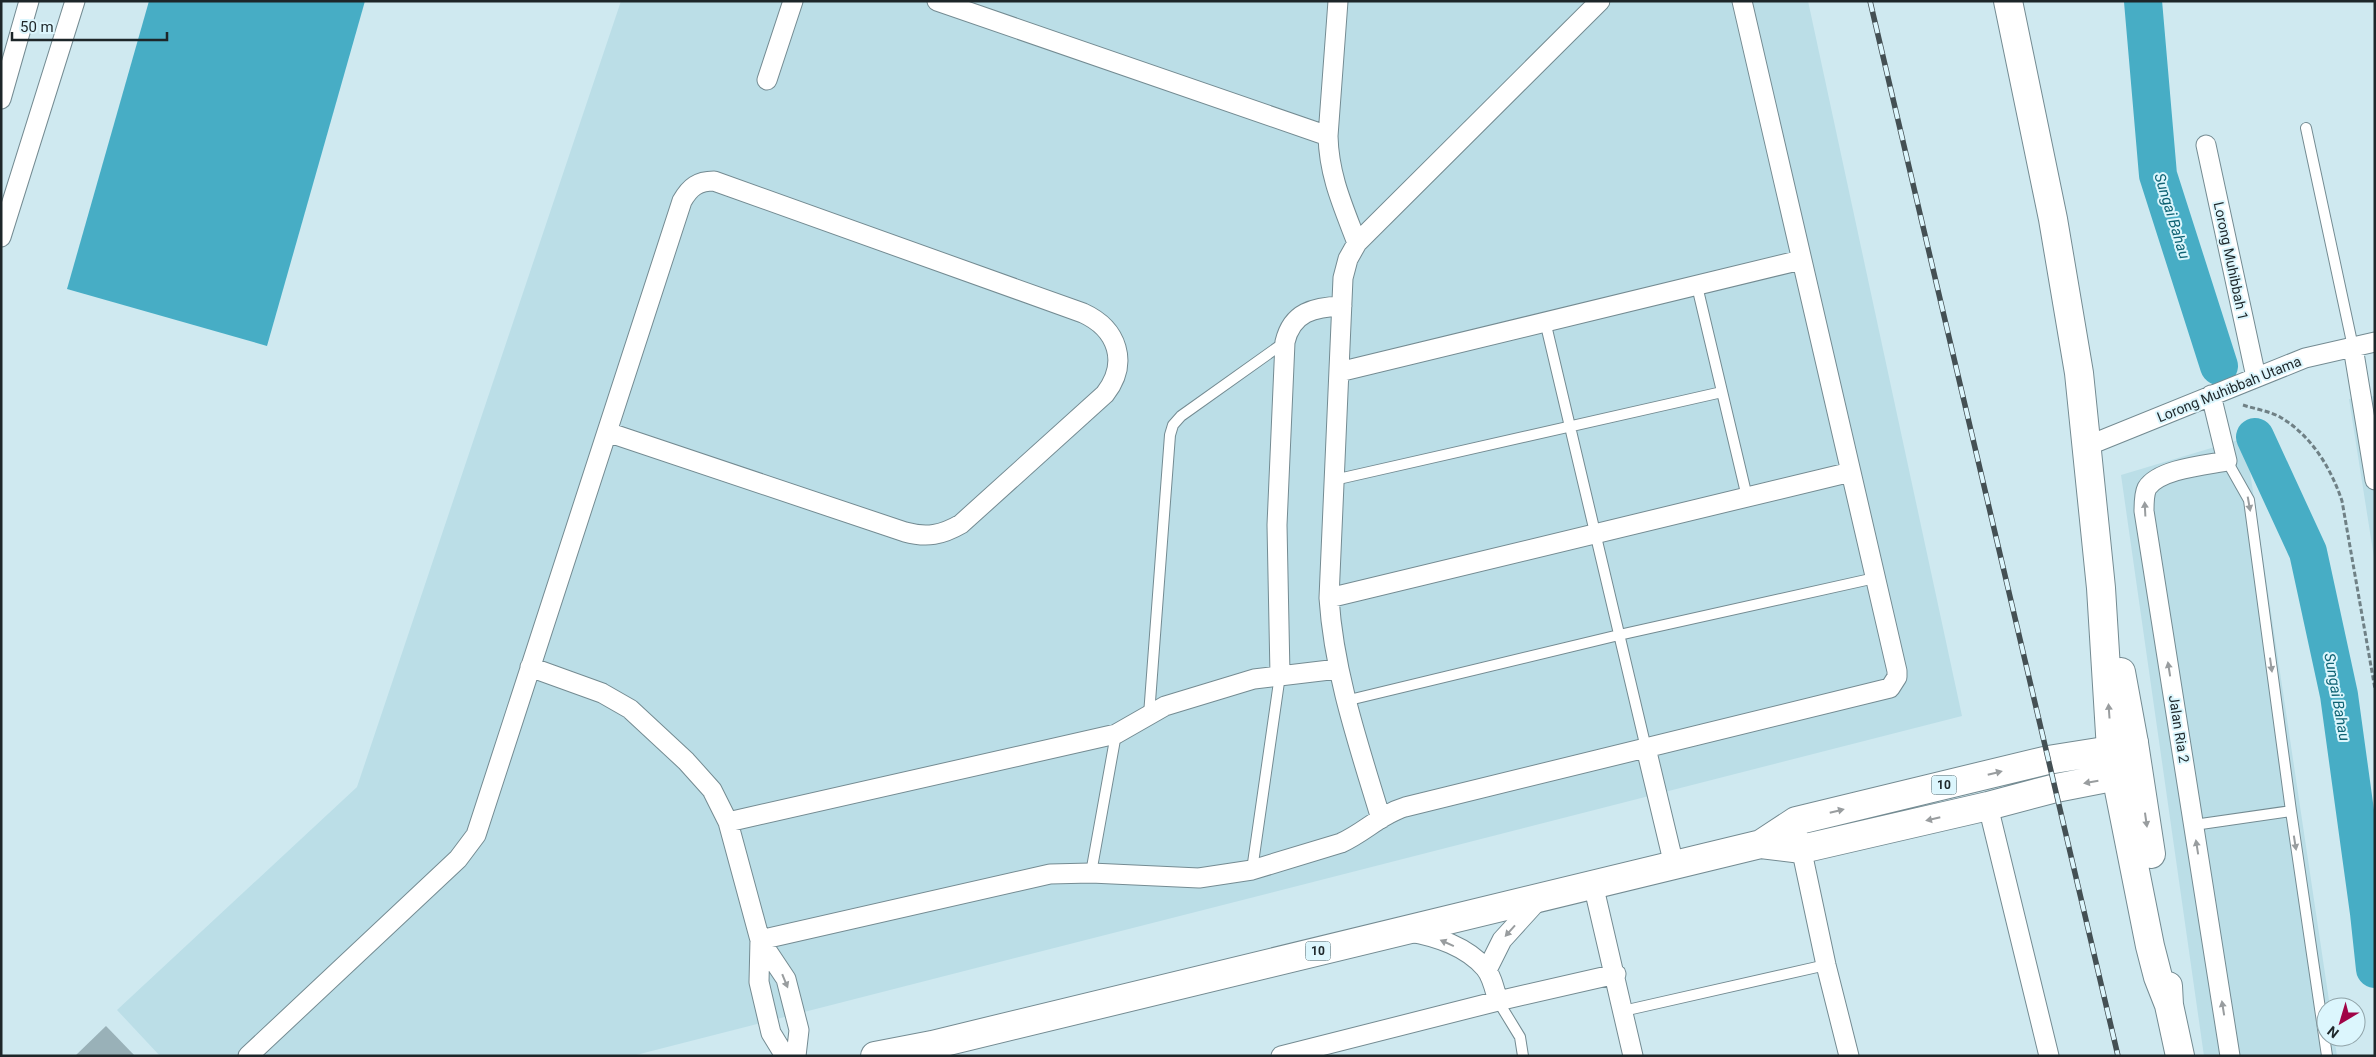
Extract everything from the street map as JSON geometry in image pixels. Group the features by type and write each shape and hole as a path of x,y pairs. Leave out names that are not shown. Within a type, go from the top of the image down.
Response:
{"main road":[{"path":"2008,1 2053,219 2079,373 2101,588 2123,746 2160,916 2169,1005 2180,1056"},
{"name":"10","path":"875,1056 942,1042 1761,844 1796,821 2048,760 2123,746"},
{"name":"10","path":"1761,844 1802,849 1988,806 2056,788 2128,774"}],"street":[{"path":"3,89 29,1"},
{"path":"1,237 75,1"},
{"path":"767,80 793,1"},
{"path":"937,1 1328,136"},
{"path":"1338,1 1328,156 1333,180 1357,243"},
{"path":"1381,819 1345,701 1331,630 1328,598 1343,278 1348,259 1357,243 1600,1"},
{"path":"760,940 1050,874 1091,873 1199,878 1252,870 1341,843 1406,806 1890,688 1897,677 1897,671 1742,1"},
{"name":"Lorong Muhibbah 1","path":"2206,145 2256,377"},
{"path":"248,1056 468,848 476,835 606,432 682,201 694,185 704,181 714,182 1083,312 1093,317 1112,337 1119,361 1118,373 1105,394 962,524 936,536 919,536 905,532 606,432"},
{"path":"1339,372 1802,260"},
{"path":"1280,675 1277,525 1285,342 1292,323 1300,316 1320,306 1342,306"},
{"name":"Lorong Muhibbah Utama","path":"2087,446 2305,358 2375,342"},
{"path":"2353,346 2369,408 2375,480"},
{"path":"2211,395 2227,461"},
{"name":"Jalan Ria 2","path":"2227,461 2164,474 2147,489 2144,511 2230,1056"},
{"path":"1328,598 1851,472"},
{"path":"530,667 602,694 630,709 701,776 712,790 728,822 760,940 759,982 771,1033 785,1056"},
{"path":"728,822 1116,734 1165,706 1254,679 1338,668"},
{"path":"1646,748 1674,865"},
{"path":"1988,806 2049,1056"},
{"path":"1796,821 1826,965 1849,1056"},
{"path":"1593,884 1616,974 1633,1056"},
{"path":"1487,970 1502,940 1541,897"},
{"path":"1401,931 1423,934 1444,941 1463,951 1487,970 1498,1001"},
{"path":"760,940 786,979 799,1030 796,1056"},
{"path":"1281,1056 1498,1001 1616,974"}],"lane":[{"path":"2306,128 2353,346"},
{"path":"1697,286 1747,497"},
{"path":"1545,322 1646,748"},
{"path":"1148,715 1170,434 1173,425 1181,416 1285,342"},
{"path":"1334,480 1722,392"},
{"path":"2227,461 2248,500 2290,811 2328,1056"},
{"path":"1345,701 1620,635 1875,578"},
{"path":"1252,870 1280,675"},
{"path":"1091,873 1116,734"},
{"path":"2194,825 2290,811"},
{"path":"1624,1011 1826,965"},
{"path":"1498,1001 1520,1037 1523,1056"}],"path":[{"path":"2211,395 2279,417 2298,429 2314,447 2335,480 2342,501 2375,689"}],"shaded area":[{"path":"621,1 1808,1 1962,716 632,1056 160,1056 117,1010 357,787"},
{"path":"2375,396 2375,564 2349,399"},
{"path":"2245,438 2329,997 2316,997 2316,1047 2336,1047 2337,1056 2204,1056 2121,475"}],"water":[{"path":"149,1 365,1 267,346 67,289"}],"building":[{"path":"106,1026 135,1056 75,1056"}],"waterway":[{"name":"Sungai Bahau","path":"2143,1 2158,175 2219,366"},
{"name":"Sungai Bahau","path":"2255,437 2308,552 2339,695 2375,969"}],"railway":[{"path":"1870,1 2118,1056"}]}
